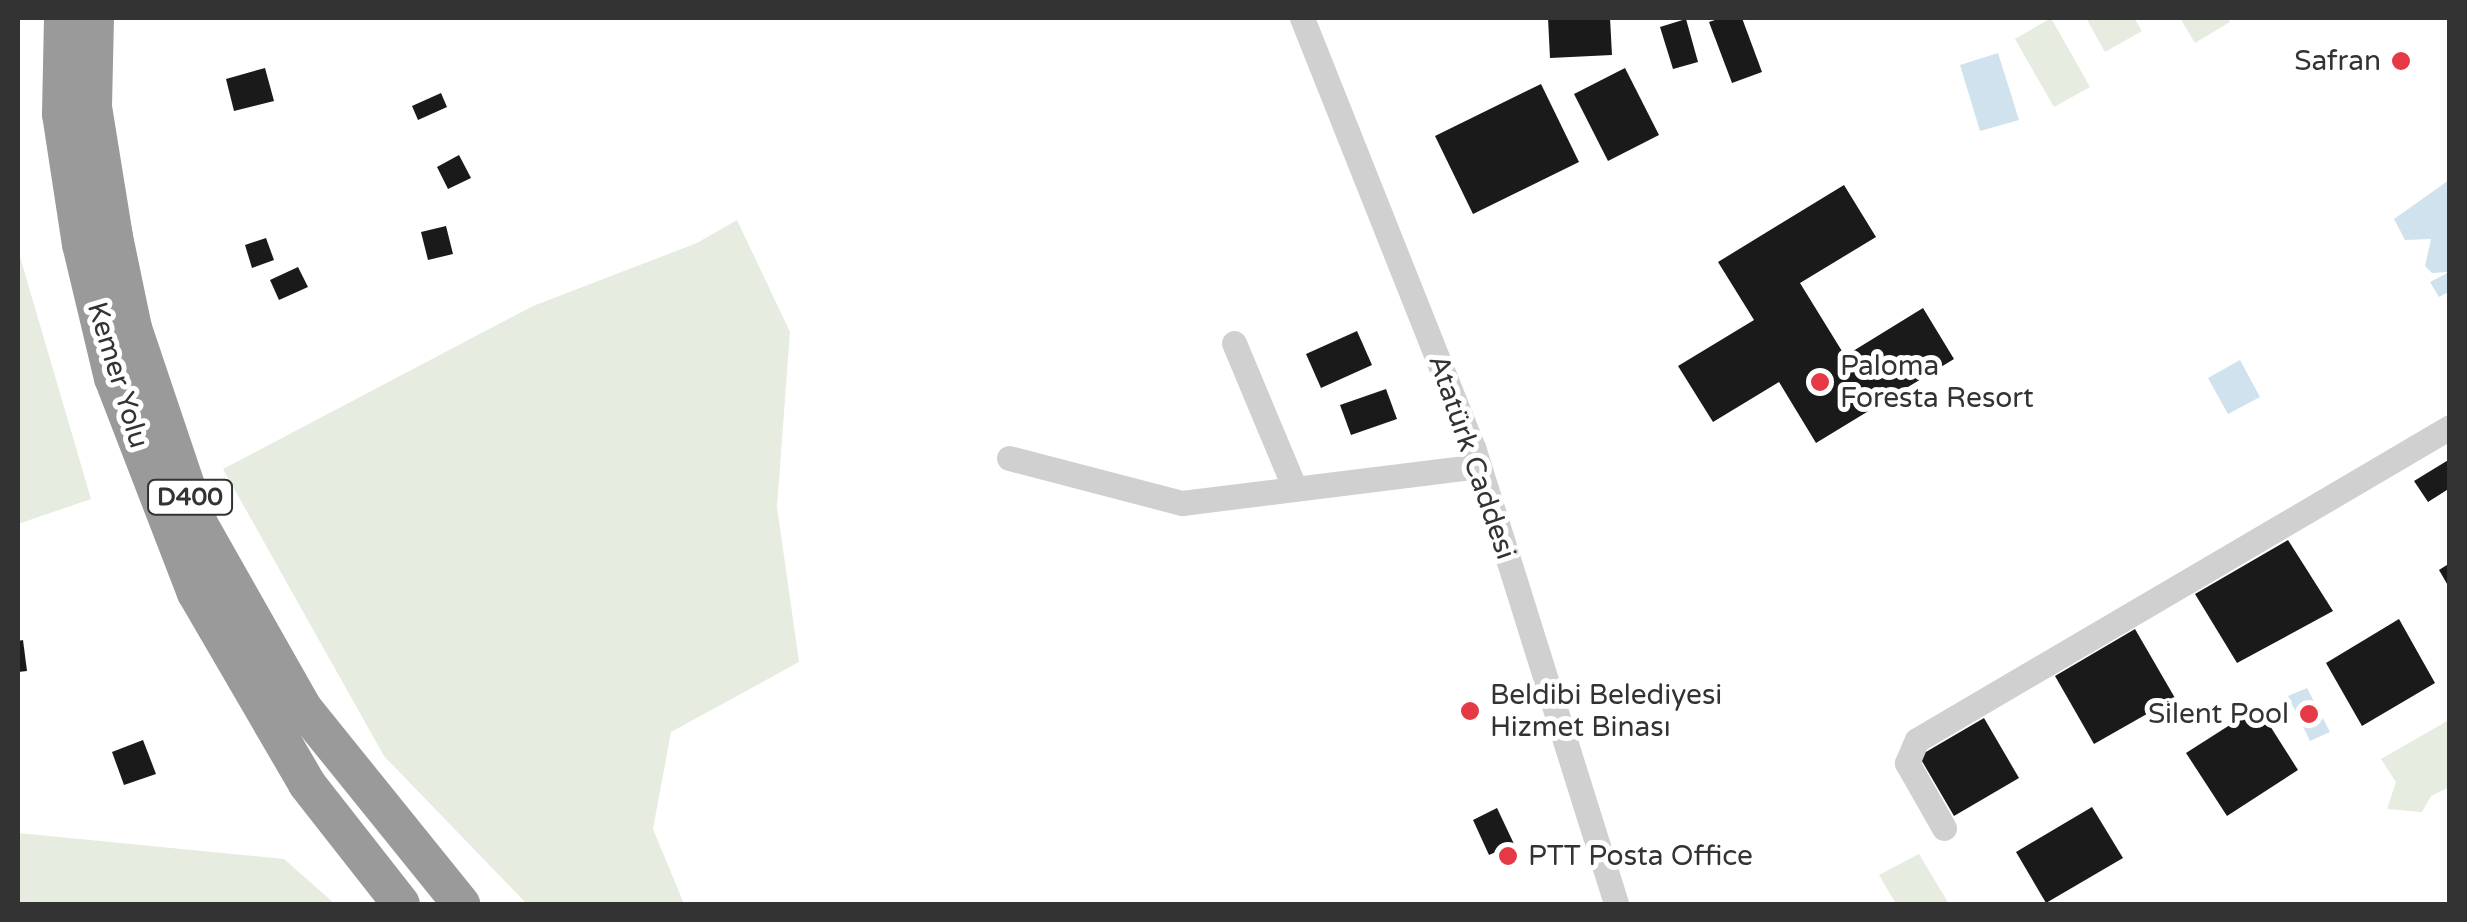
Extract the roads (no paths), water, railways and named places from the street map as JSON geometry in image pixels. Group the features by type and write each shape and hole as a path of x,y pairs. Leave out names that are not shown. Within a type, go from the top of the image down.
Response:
{"highway":[{"name":"Kemer Yolu","path":"63,18 61,114 80,244 113,378 196,593 307,784 401,904"},
{"name":"D400","path":"95,18 93,107 114,237 133,328 199,524 303,708 460,904"}],"street":[{"name":"Atatürk Caddesi","path":"1302,18 1479,466 1616,904"},
{"path":"1234,343 1295,489"},
{"path":"1944,828 1908,763 1917,740 2450,427"},
{"path":"1009,458 1182,503 1479,466"}],"water":[{"path":"1998,53 2019,120 1980,131 1960,65"},
{"path":"2449,180 2449,272 2432,273 2425,266 2431,239 2405,240 2394,219"},
{"path":"2449,272 2449,292 2439,297 2430,282"},
{"path":"2240,360 2260,397 2228,414 2208,378"},
{"name":"Silent Pool","path":"2307,688 2330,732 2310,741 2288,696"}],"place":[{"name":"Safran","path":"2401,61"},
{"name":"Paloma Foresta Resort","path":"1820,382"},
{"name":"Beldibi Belediyesi Hizmet Binası","path":"1470,711"},
{"name":"Silent Pool","path":"2309,714"},
{"name":"PTT Posta Office","path":"1508,856"}]}
